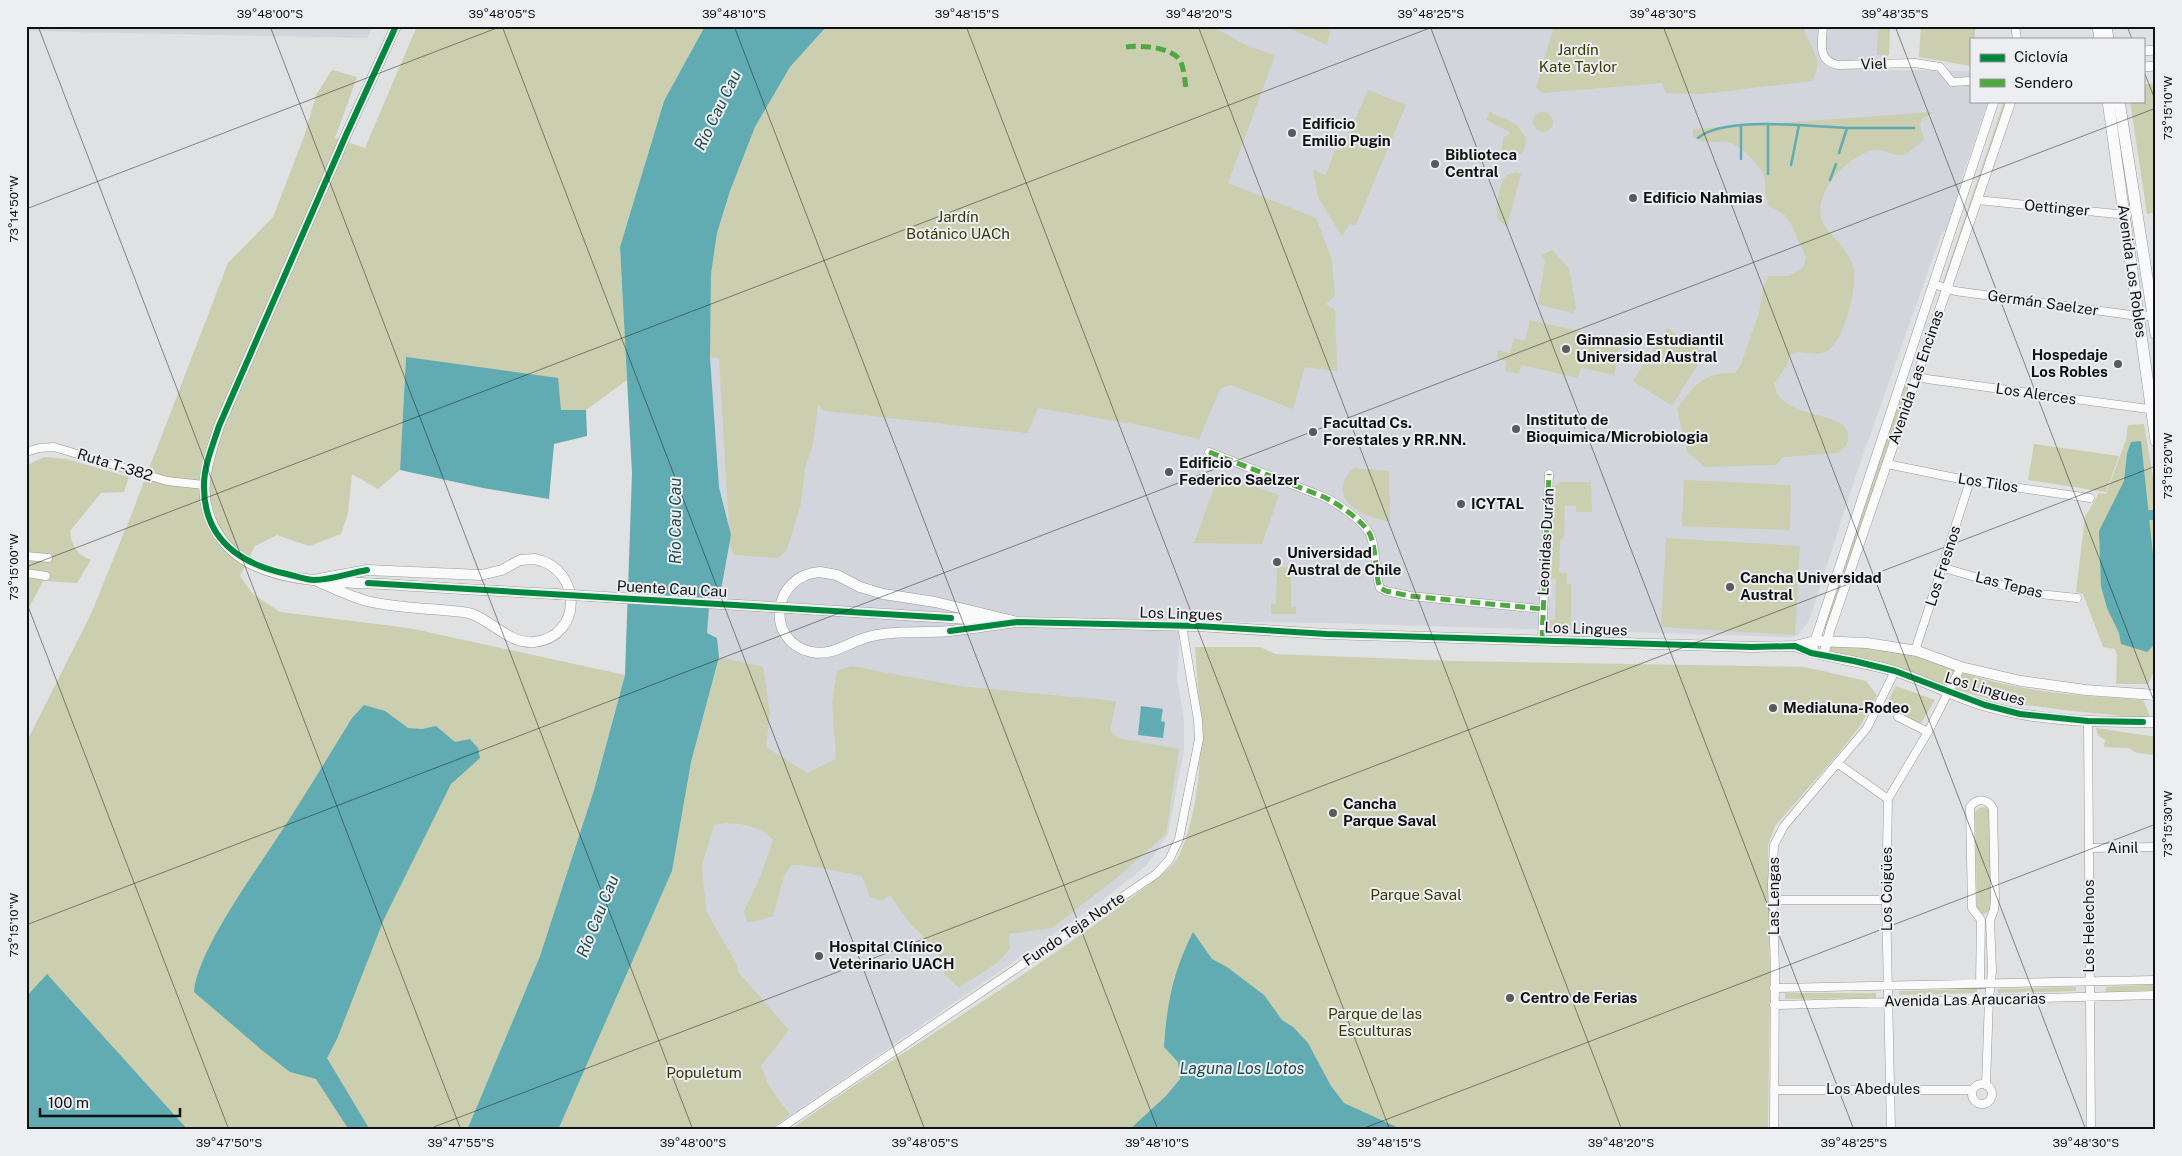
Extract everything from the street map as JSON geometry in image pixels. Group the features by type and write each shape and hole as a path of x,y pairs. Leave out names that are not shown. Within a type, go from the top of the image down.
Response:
{"main road":[{"path":"314,580 367,570 481,575 502,570 520,560 535,559 548,563 560,572 568,584 571,605 567,618 559,630 547,638 526,642 512,638 494,625 471,613 367,601 314,580 258,567 233,551 219,536 209,517 204,485 207,465 219,426 346,135 396,26"},
{"name":"Avenida Los Robles","path":"2108,102 2138,316 2154,410 2156,441"},
{"name":"Avenida Los Robles","path":"2119,102 2156,334"},
{"path":"820,572 837,575 860,587 883,594 935,602 1016,622 950,631 891,633 862,639 834,651 818,653 798,646 788,637 781,624 780,610 783,597 790,585 807,574 820,572"},
{"name":"Puente Cau Cau","path":"314,580 788,608"},
{"name":"Los Lingues","path":"788,608 1016,622 1182,626 1327,634 1752,647 1795,646 1815,640 1829,639 1915,651 1961,667 2051,686 2156,695"},
{"name":"Los Lingues","path":"1795,646 1811,652 1895,672 1985,705 2020,714 2088,721 2156,722"}],"street":[{"name":"Viel","path":"1823,26 1822,51 1829,64 1915,63 1940,67 1952,82 1970,81"},
{"name":"Avenida Las Encinas","path":"1811,652 1994,102"},
{"name":"Avenida Las Encinas","path":"1824,654 1887,462 2011,102"},
{"name":"Oettinger","path":"1977,200 2137,216"},
{"name":"Germán Saelzer","path":"1933,284 1947,288 2138,316 2153,316"},
{"name":"Los Alerces","path":"1917,376 1927,379 2154,410"},
{"name":"Ruta T-382","path":"26,452 39,448 54,447 166,480 204,485"},
{"path":"1209,452 1329,500 1356,519 1369,532 1380,588 1386,591 1410,596 1542,608"},
{"name":"Los Tilos","path":"1876,457 1887,462 1970,481 2090,498"},
{"name":"Leonidas Durán","path":"1542,640 1549,474"},
{"name":"Los Fresnos","path":"1915,651 1970,481"},
{"path":"26,556 48,558"},
{"name":"Las Tepas","path":"1941,567 2029,593 2077,598"},
{"path":"26,573 46,576"},
{"name":"Fundo Teja Norte","path":"778,1130 1156,874 1169,860 1179,839 1199,739 1198,720 1182,626"},
{"name":"Los Coigües","path":"1891,1130 1892,1088 1886,900 1888,799 1928,732 1961,667"},
{"name":"Las Lengas","path":"1774,1130 1774,846 1778,835 1867,728 1895,672"},
{"path":"1898,716 1928,732"},
{"name":"Los Helechos","path":"2088,721 2091,1130"},
{"path":"1837,763 1888,799"},
{"path":"1972,1090 1974,1100 1978,1103 1986,1103 1992,1095 1991,1090 1986,1085 1991,983 1990,920 1994,910 1993,808 1989,802 1982,800 1975,802 1970,808 1972,908 1981,920 1980,983"},
{"name":"Ainil","path":"2089,848 2156,848"},
{"path":"1773,900 1886,900"},
{"path":"1981,920 1990,920"},
{"name":"Avenida Las Araucarias","path":"1774,988 1980,983 2089,983 2156,980"},
{"name":"Avenida Las Araucarias","path":"1774,1005 2156,995"},
{"name":"Los Abedules","path":"1774,1090 1892,1088 1972,1090 1978,1084 1986,1085"}],"shaded area":[{"path":"26,26 373,26 367,38 26,31"},
{"name":"Universidad Austral de Chile","path":"827,26 1890,26 1887,70 1970,71 1970,102 1988,102 1956,199 1959,201 1950,230 1942,232 1856,475 1809,621 1798,635 1791,637 1327,623 1185,621 1179,642 1177,679 1184,720 1184,750 1168,834 1147,865 1099,903 769,1130 558,1130 570,1106 630,962 691,762 719,657 707,633 710,595 721,590 731,535 719,487 710,357 711,274"}],"green space":[{"path":"417,26 705,26 664,101 620,247 627,380 586,410 561,411 406,357 400,470 378,489 352,474 348,514 341,534 309,546 277,535 255,546 240,576 253,594 280,612 409,628 625,675 594,790 540,956 467,1130 26,1130 26,743 91,614 228,263 273,217 305,134 316,95 332,70 357,77 335,138 365,148"},
{"name":"Jardín Botánico UACh","path":"827,26 1211,26 1246,45 1275,56 1228,183 1316,218 1332,260 1335,296 1326,304 1335,310 1337,371 1305,367 1293,409 1231,385 1220,389 1199,439 1139,425 1038,408 1027,433 825,411 818,405 813,444 805,468 801,504 786,551 778,558 734,555 730,544 719,358 710,357 711,274 717,233 730,191 755,127 790,67"},
{"path":"1284,26 1331,26 1327,45"},
{"name":"Jardín Kate Taylor","path":"1554,26 1803,26 1815,53 1816,73 1812,81 1702,94 1666,93 1662,83 1542,93 1536,88"},
{"path":"1878,26 1890,26 1889,55 1877,55"},
{"path":"1921,26 1975,26 1975,38 1970,38 1970,66 1919,57"},
{"path":"2156,83 2156,212 2147,214 2130,102 2144,102 2144,85"},
{"path":"1368,90 1406,105 1356,225 1350,224 1342,236 1318,197 1313,170 1326,175 1335,150 1342,150"},
{"path":"2004,102 2008,102 1946,286 1942,285"},
{"path":"1490,112 1516,124 1526,138 1524,151 1513,159 1506,156 1502,151 1504,136 1508,137 1510,132 1486,120"},
{"path":"1543,112 1550,115 1553,122 1550,129 1543,132 1536,129 1533,122 1536,115"},
{"path":"1934,112 1922,119 1920,125 1924,140 1906,154 1899,155 1874,150 1862,155 1844,167 1827,188 1820,208 1822,222 1845,251 1853,266 1854,285 1849,312 1839,336 1827,351 1818,354 1799,352 1790,355 1787,365 1774,384 1778,394 1791,406 1829,418 1843,425 1848,434 1847,444 1835,453 1783,457 1776,465 1705,467 1687,452 1677,408 1695,387 1707,378 1724,373 1735,373 1741,364 1759,313 1764,285 1769,276 1789,276 1804,266 1806,257 1785,215 1769,206 1764,175 1751,158 1731,143 1709,142 1693,137 1693,129"},
{"path":"1517,172 1521,174 1507,226 1498,219 1498,197 1506,176"},
{"path":"1552,250 1569,268 1576,308 1573,313 1538,304 1545,261 1542,255"},
{"name":"Gimnasio Estudiantil Universidad Austral","path":"1530,320 1597,335 1596,342 1620,348 1614,375 1581,368 1578,378 1521,365 1519,374 1505,371 1507,361 1496,358 1498,350 1510,353 1514,338 1525,341"},
{"path":"1667,328 1705,353 1672,406 1633,381"},
{"path":"1905,383 1913,386 1832,632 1823,629"},
{"path":"2144,424 2156,495 2156,668 2148,684 2116,684 2117,655 2115,649 2103,647 2083,594 2076,592 2085,517 2099,493 2106,494 2126,440 2128,425"},
{"path":"2034,444 2119,456 2106,492 2028,480"},
{"path":"44,457 66,459 129,477 124,492 101,493 70,531 76,549 91,560 77,583 43,581 26,613 26,466"},
{"path":"1354,468 1389,471 1390,521 1373,518 1356,510 1344,497 1345,480"},
{"path":"1219,474 1279,495 1262,544 1194,543"},
{"path":"1684,480 1791,485 1790,530 1682,526"},
{"path":"1560,482 1591,482 1592,512 1576,512 1576,506 1565,505 1564,537 1560,540 1559,572 1567,573 1567,584 1571,584 1571,630 1548,629 1548,620 1555,620 1556,579 1550,578 1551,487"},
{"name":"Cancha Universidad Austral","path":"1666,538 1800,546 1795,635 1661,627"},
{"path":"1277,567 1291,567 1291,607 1296,607 1296,614 1271,614 1271,604 1276,604"},
{"name":"Parque Saval","path":"1195,647 1260,647 1275,654 1453,661 1805,667 1866,681 1877,695 1860,726 1775,826 1768,845 1770,982 1768,1130 790,1130 1079,936 1151,883 1175,862 1188,831 1198,779 1200,726"},
{"path":"1829,647 1866,648 1903,653 1935,661 1980,678 2007,685 2065,694 2143,700 2150,716 2143,718 1997,701 1964,692 1894,666 1831,653 1828,652"},
{"name":"Populetum","path":"719,657 763,667 770,713 766,747 807,773 836,759 832,702 837,671 851,666 959,686 1116,701 1110,731 1118,738 1179,749 1166,834 1119,876 1052,928 1009,934 1010,949 997,963 959,988 945,975 938,955 927,946 922,935 912,926 890,895 882,901 870,897 862,876 818,867 792,865 784,876 773,916 747,922 744,911 761,875 773,840 761,831 746,825 730,823 714,825 702,865 706,911 736,963 739,973 789,1030 761,1066 768,1084 790,1115 769,1130 558,1130 672,871 691,762"},
{"path":"1896,686 1935,700 1920,725 1889,706 1888,701"},
{"path":"2096,728 2156,737 2156,755 2137,753 2129,748 2104,747 2105,740 2098,735"},
{"path":"1985,807 1990,811 1992,910 1984,914 1979,913 1977,910 1975,812"},
{"path":"2156,984 2156,990 2106,992 2106,987"},
{"path":"2076,987 2076,991 1998,993 1997,989"},
{"path":"1977,989 1977,993 1899,995 1899,991"},
{"path":"1785,993 1876,993 1876,998 1785,999"}],"water":[{"name":"Río Cau Cau","path":"705,26 827,26 790,67 755,127 730,191 717,233 711,274 710,357 719,487 731,535 721,590 710,595 707,633 717,638 719,657 691,762 672,871 558,1130 467,1130 540,956 594,790 625,675 632,473 620,247 664,101"},
{"path":"406,357 558,378 561,410 586,410 587,436 554,444 549,499 483,488 400,470"},
{"path":"2141,441 2156,583 2156,643 2147,652 2121,644 2119,633 2107,608 2101,586 2099,531 2124,481 2127,453 2131,442"},
{"path":"364,705 385,711 408,728 422,729 436,726 455,742 470,739 478,748 480,758 451,784 384,919 337,1039 327,1058 370,1130 349,1130 316,1079 290,1072 194,992 205,955 229,912 298,806 352,718"},
{"path":"1141,706 1163,709 1161,721 1165,722 1163,738 1138,735"},
{"name":"Laguna Los Lotos","path":"1193,932 1212,959 1227,967 1264,995 1282,1020 1293,1027 1308,1043 1331,1086 1344,1103 1403,1130 1129,1130 1166,1096 1180,1079 1178,1062 1164,1047 1165,1031 1172,988 1180,961"},
{"path":"47,974 188,1130 26,1130 26,997"}],"waterway":[{"path":"1698,138 1711,131 1748,124 1849,128 1914,128"},
{"path":"1768,125 1768,174"},
{"path":"1791,165 1799,125"},
{"path":"1741,126 1741,159"},
{"path":"1839,153 1847,128"},
{"path":"1830,180 1836,164"},
{"path":"2148,515 2156,515"}],"marked path":[{"path":"1126,47 1156,48 1177,57 1182,65 1186,89"},
{"path":"1209,452 1324,497 1342,507 1368,531 1374,548 1380,588 1386,591 1410,596 1542,609"},
{"path":"1542,640 1549,474"}],"cycle path":[{"path":"367,570 327,579 311,580 270,570 240,556 217,534 210,520 205,504 204,478 209,455 219,426 346,135 396,26"},
{"path":"368,583 951,618"},
{"path":"950,631 1017,622 1197,626 1327,634 1752,647 1795,646 1811,653 1895,671 1985,705 2020,714 2088,721 2143,722"}],"place":[{"name":"Edificio Emilio Pugin","path":"1292,133"},
{"name":"Biblioteca Central","path":"1435,164"},
{"name":"Edificio Nahmias","path":"1633,198"},
{"name":"Gimnasio Estudiantil Universidad Austral","path":"1566,349"},
{"name":"Hospedaje Los Robles","path":"2118,364"},
{"name":"Instituto de Bioquimica/Microbiologia","path":"1516,429"},
{"name":"Facultad Cs. Forestales y RR.NN.","path":"1313,432"},
{"name":"Edificio Federico Saelzer","path":"1169,472"},
{"name":"ICYTAL","path":"1461,504"},
{"name":"Universidad Austral de Chile","path":"1277,562"},
{"name":"Cancha Universidad Austral","path":"1730,587"},
{"name":"Medialuna-Rodeo","path":"1773,708"},
{"name":"Cancha Parque Saval","path":"1333,813"},
{"name":"Hospital Clínico Veterinario UACH","path":"819,956"},
{"name":"Centro de Ferias","path":"1510,998"}],"park label":[{"name":"Parque de las Esculturas","path":"1375,1022"}]}
